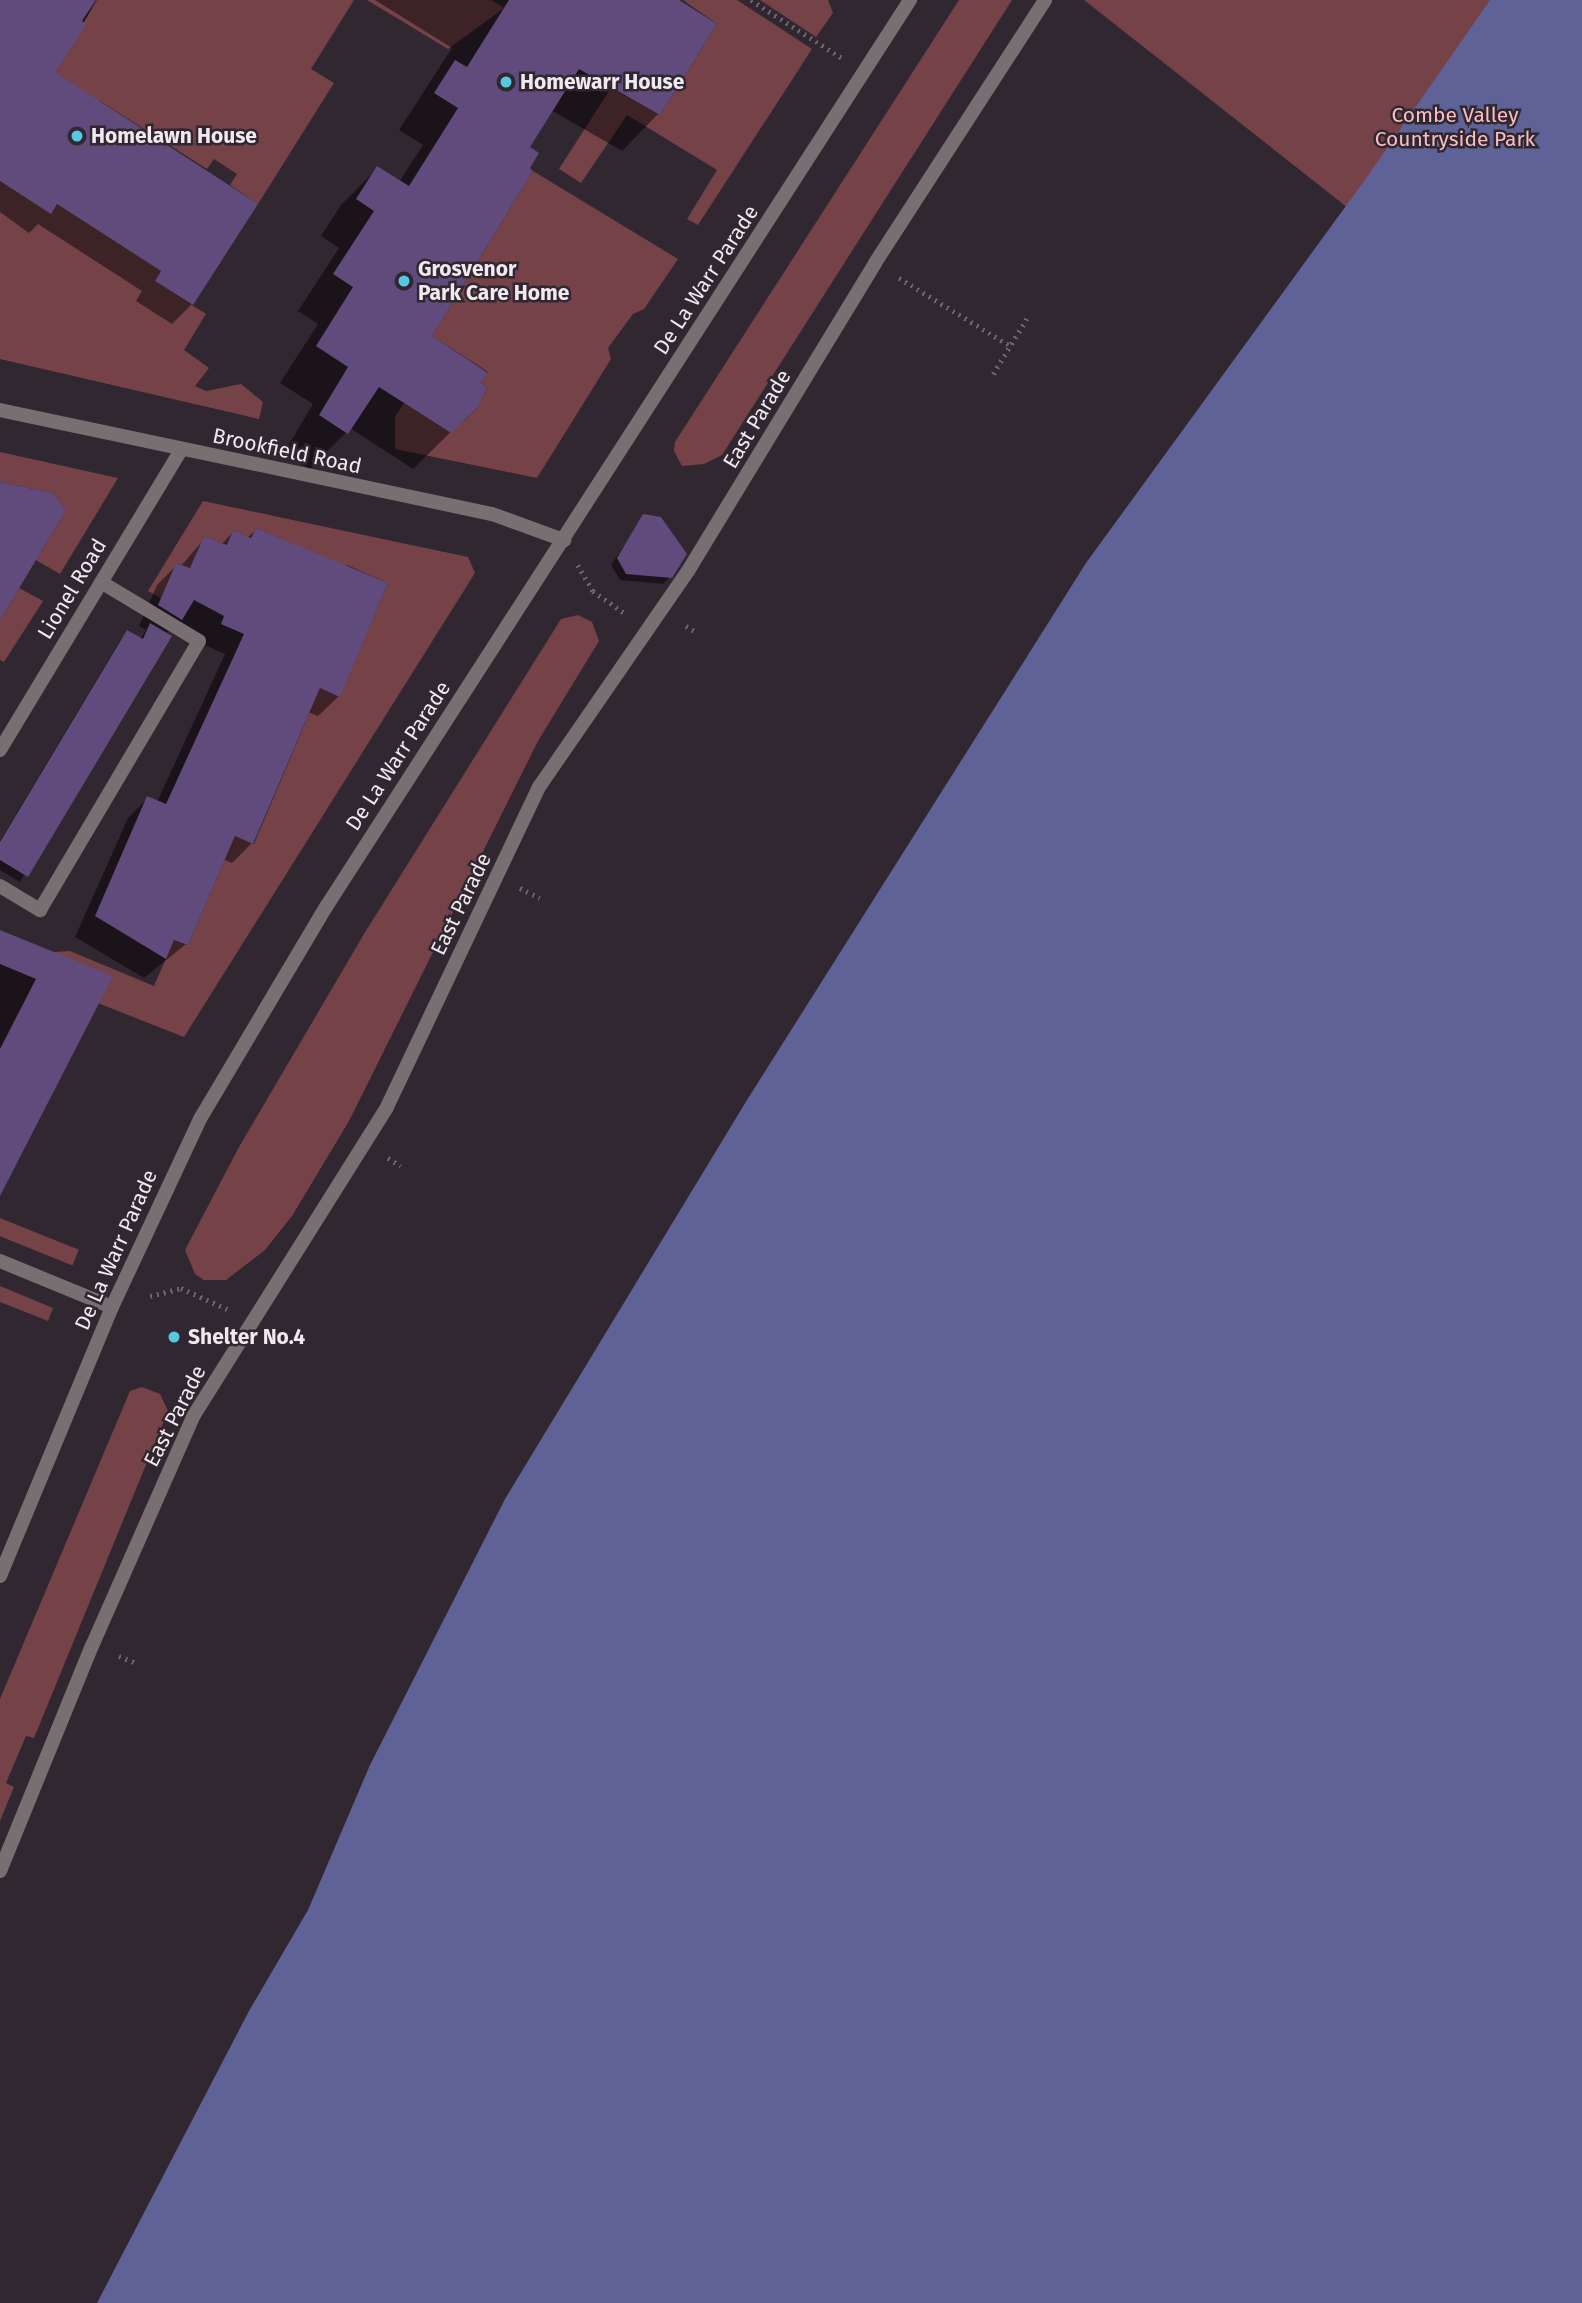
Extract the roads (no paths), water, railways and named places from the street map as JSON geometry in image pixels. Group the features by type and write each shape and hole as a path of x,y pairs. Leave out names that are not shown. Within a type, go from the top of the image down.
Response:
{"street":[{"name":"De La Warr Parade","path":"0,1576 112,1307 200,1119 333,896 910,0"},
{"name":"East Parade","path":"0,1871 92,1647 194,1415 387,1107 539,787 688,571 875,263 1045,0"},
{"name":"Brookfield Road","path":"0,410 492,514 564,540"},
{"name":"Lionel Road","path":"0,750 181,450"},
{"path":"0,886 40,910 199,641 101,582"},
{"path":"0,1261 112,1307"}],"water":[{"path":"1490,0 1582,0 1582,2303 97,2303 249,2011 308,1910 370,1765 505,1499 747,1100 1086,563 1367,177"}],"place":[{"name":"Homewarr House","path":"506,82"},
{"name":"Homelawn House","path":"77,136"},
{"name":"Grosvenor Park Care Home","path":"404,281"},
{"name":"Shelter No.4","path":"174,1337"}],"park label":[{"name":"Combe Valley Countryside Park","path":"1455,127"}]}
